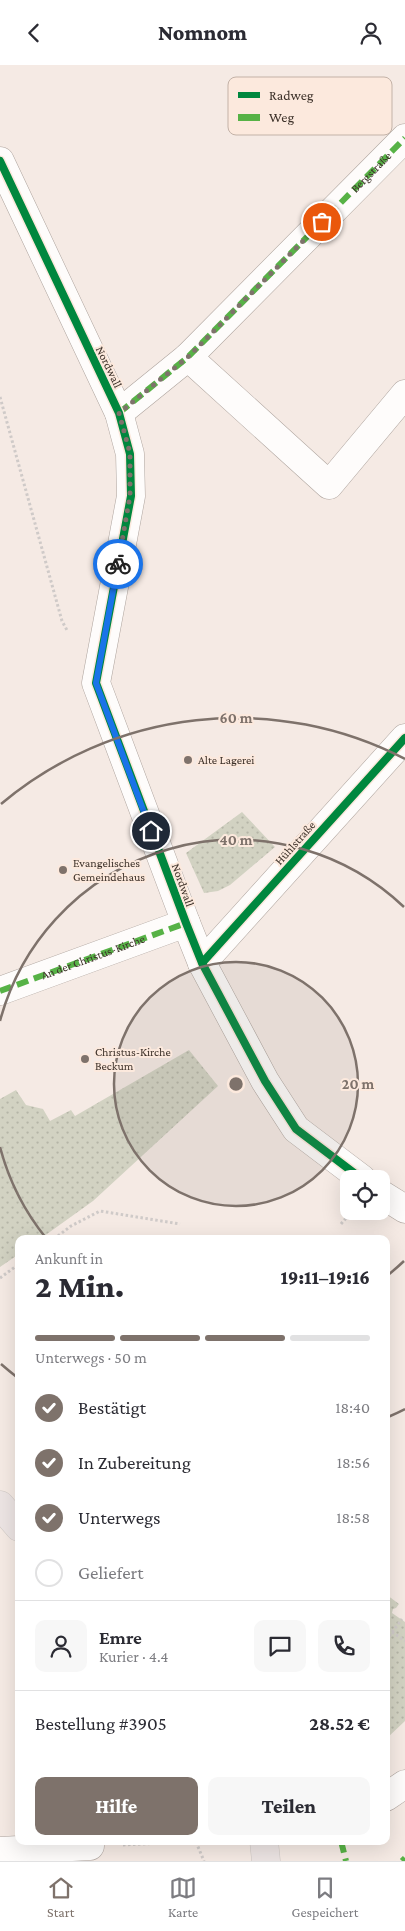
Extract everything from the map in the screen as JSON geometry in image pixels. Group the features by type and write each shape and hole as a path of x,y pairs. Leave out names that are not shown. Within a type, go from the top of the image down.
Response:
{"main road":[{"path":"0,1505 15,1522"},
{"path":"264,1845 266,1861"}],"street":[{"name":"Bergstraße","path":"119,413 188,357 405,138"},
{"name":"Nordwall","path":"0,161 119,413 130,453 130,496 96,683 202,963 264,1081 296,1129 350,1170"},
{"path":"188,357 329,485 405,394"},
{"name":"Hühlstraße","path":"202,963 405,738"},
{"name":"An der Christus-Kirche","path":"0,991 186,923"},
{"path":"390,1200 405,1209"},
{"path":"390,1794 405,1784"},
{"path":"0,1851 90,1846"}],"path":[{"path":"0,397 62,621 70,636"},
{"path":"59,1235 71,1226 100,1211 180,1224"},
{"path":"341,1224 344,1220"},
{"path":"0,1278 15,1267"},
{"path":"390,1635 402,1619"},
{"path":"392,1632 405,1641"},
{"path":"90,1846 116,1845"},
{"path":"197,1845 204,1861"}],"green space":[{"path":"242,812 275,847 230,885 218,891 204,893 186,853"},
{"path":"189,1050 218,1086 93,1201 46,1235 15,1235 15,1257 0,1267 0,1099 16,1090 26,1105 43,1109 50,1121 71,1110 75,1116"},
{"path":"390,1597 399,1604 393,1609 392,1613 405,1622 405,1721 390,1735"}],"marked path":[{"path":"119,413 188,357 405,138"},
{"path":"0,991 186,923"},
{"path":"342,1845 346,1861"},
{"path":"402,1861 405,1858"}],"cycle path":[{"path":"0,161 119,413 130,454 131,496 96,683 202,963 265,1081 296,1129 350,1170"},
{"path":"202,963 405,738"}],"way so far":[{"path":"118,564 130,496 130,453 119,413 188,357 322,222"}],"place":[{"name":"Alte Lagerei","path":"188,760"},
{"name":"Evangelisches Gemeindehaus","path":"63,870"},
{"name":"Christus-Kirche Beckum","path":"85,1059"}],"route":[{"path":"118,564 96,683 151,831"}]}
